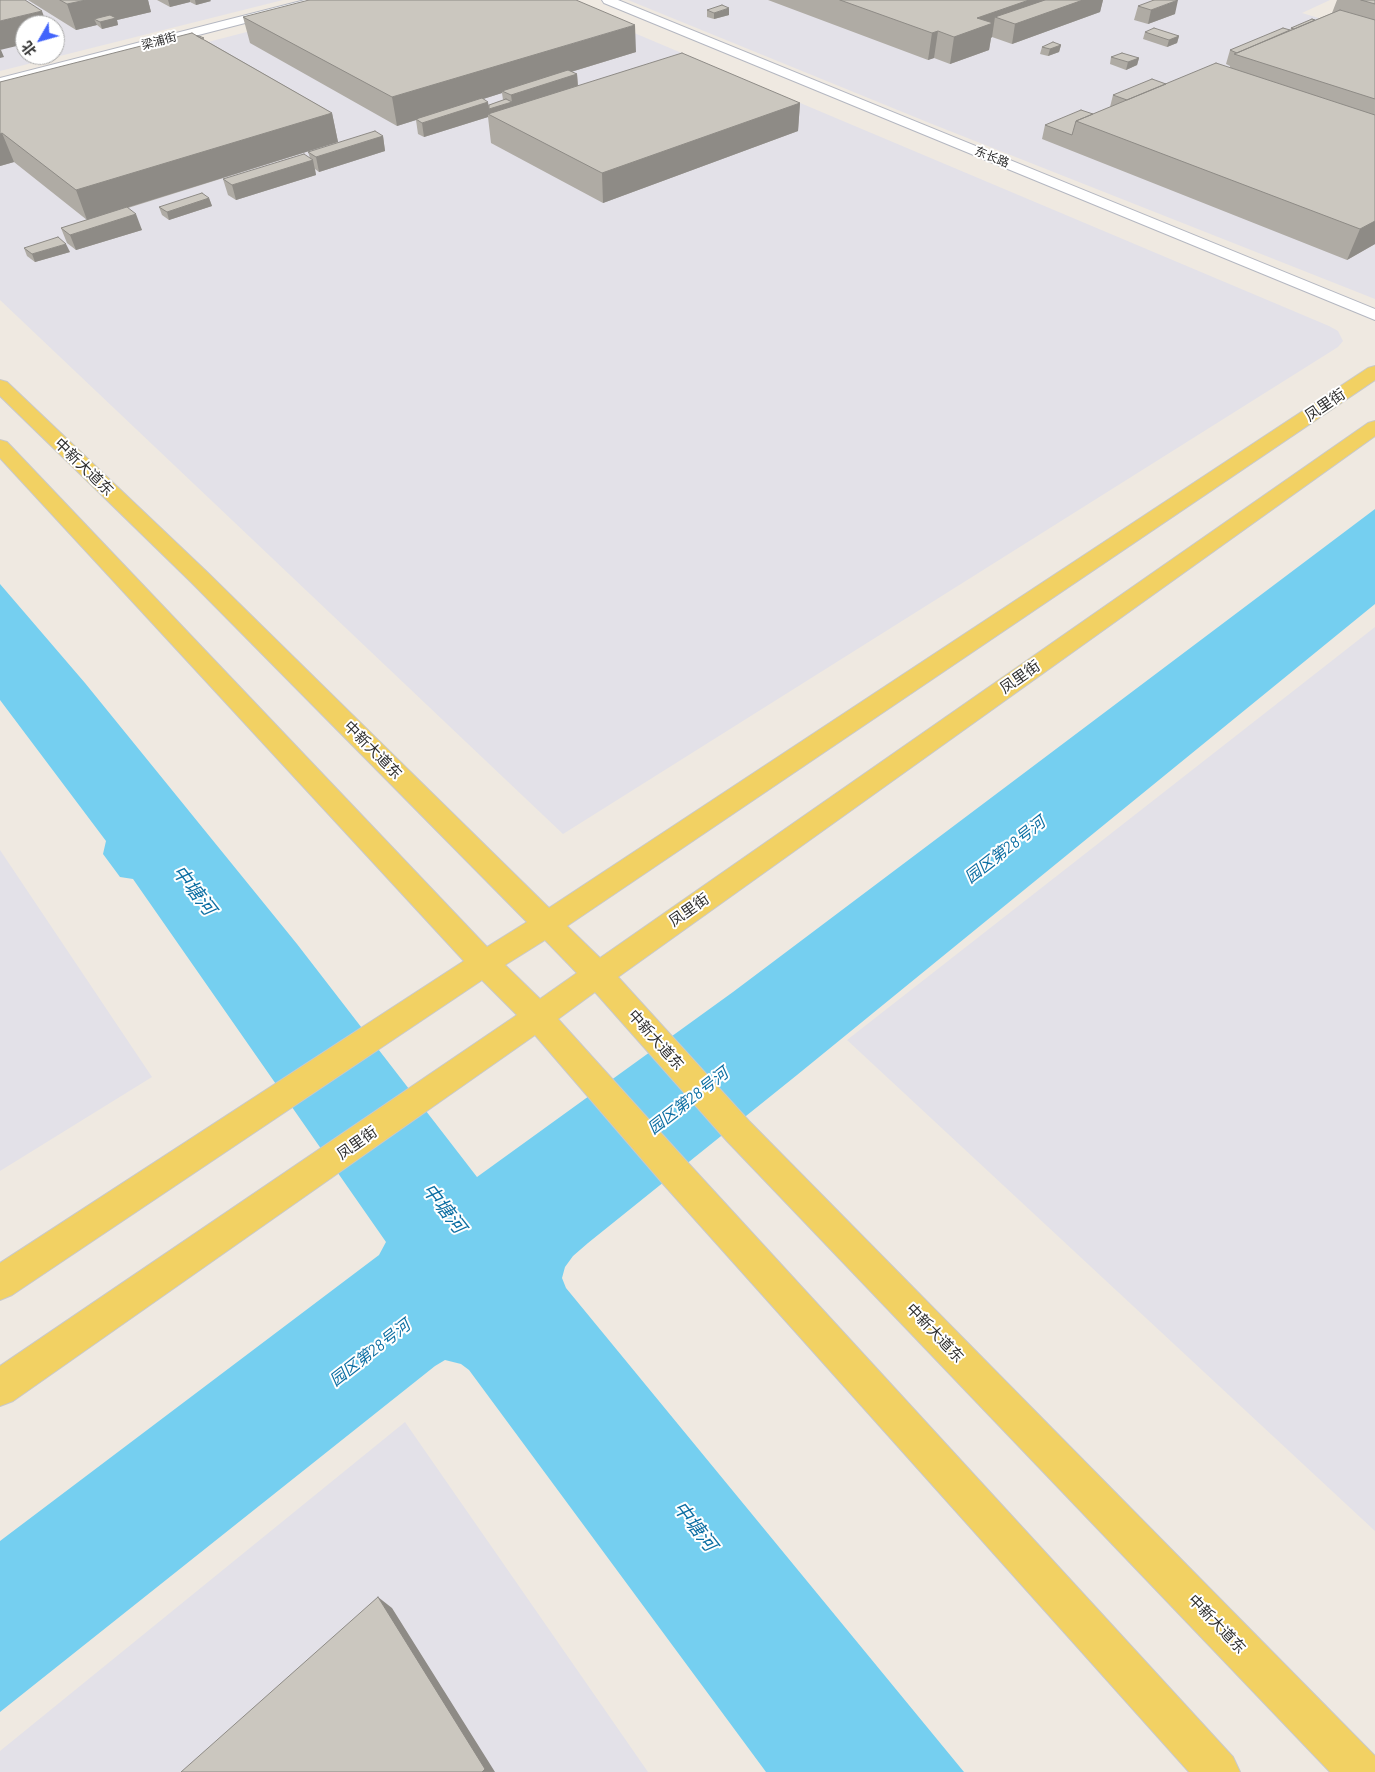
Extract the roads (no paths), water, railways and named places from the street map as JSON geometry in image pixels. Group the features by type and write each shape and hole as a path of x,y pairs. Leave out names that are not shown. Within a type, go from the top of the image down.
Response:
{"main road":[{"name":"凤里街","path":"0,1283 484,962 547,924 1375,372"},
{"name":"中新大道东","path":"0,386 199,577 597,974 738,1131 1360,1772"},
{"name":"凤里街","path":"0,1388 449,1080 1375,428"},
{"path":"0,446 484,962 538,1017 677,1175 1218,1772"}],"street":[{"name":"梁浦街","path":"0,82 319,0"},
{"name":"东长路","path":"608,0 1375,315"}],"water":[{"path":"1375,509 1375,604 588,1243 573,1256 565,1267 562,1278 566,1288 964,1772 766,1772 469,1370 461,1364 445,1360 0,1712 0,1541 379,1255 386,1242 133,879 120,877 103,854 106,841 0,700 0,584 85,683 297,944 477,1177 733,992"}],"water label":[{"name":"园区第28号河","path":"1005,850"},
{"name":"中塘河","path":"194,890"},
{"name":"园区第28号河","path":"688,1101"},
{"name":"中塘河","path":"444,1208"},
{"name":"园区第28号河","path":"370,1353"},
{"name":"中塘河","path":"695,1526"}]}
